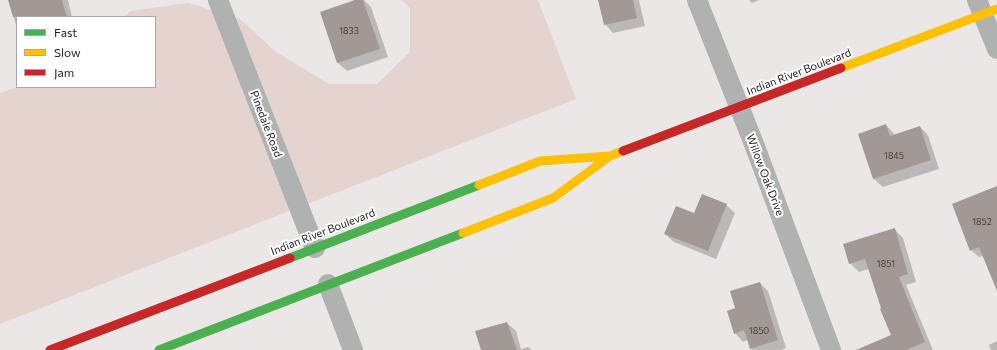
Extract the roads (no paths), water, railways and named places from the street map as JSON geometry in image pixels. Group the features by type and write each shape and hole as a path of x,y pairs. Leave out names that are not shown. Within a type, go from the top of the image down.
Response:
{"main road":[{"name":"Indian River Boulevard","path":"159,350 553,198 610,156 739,107 986,8"},
{"name":"Indian River Boulevard","path":"50,350 540,161 610,156"}],"street":[{"name":"Pinedale Road","path":"218,0 315,248"},
{"name":"Willow Oak Drive","path":"697,0 831,350"},
{"path":"986,8 997,49"},
{"path":"328,284 353,350"}]}
